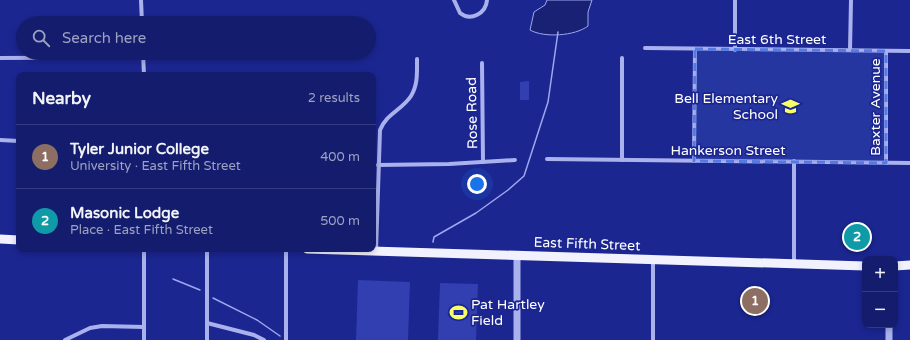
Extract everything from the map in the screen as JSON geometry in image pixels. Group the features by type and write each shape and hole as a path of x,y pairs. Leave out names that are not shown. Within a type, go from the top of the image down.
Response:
{"main road":[{"path":"0,239 16,240"},
{"name":"East Fifth Street","path":"376,251 862,266"},
{"path":"898,266 910,265"}],"street":[{"path":"141,0 142,16"},
{"path":"454,0 460,13 469,17 477,15 483,11 487,0"},
{"path":"735,0 735,50"},
{"path":"850,50 851,0"},
{"name":"East 6th Street","path":"645,48 910,51"},
{"path":"694,162 695,49"},
{"name":"Baxter Avenue","path":"886,51 886,163"},
{"path":"0,58 16,58"},
{"path":"622,58 622,160"},
{"path":"376,251 380,130 386,118 411,96 416,83 417,59"},
{"path":"143,60 144,72"},
{"name":"Rose Road","path":"482,63 483,162"},
{"path":"0,140 16,140"},
{"name":"Hankerson Street","path":"547,159 694,162 910,163"},
{"path":"378,165 515,160"},
{"path":"794,162 794,264"},
{"path":"144,252 144,340"},
{"path":"207,252 207,340"},
{"path":"286,252 286,340"},
{"path":"517,256 517,340"},
{"path":"652,260 652,340"},
{"path":"207,323 239,330 264,340"},
{"path":"65,340 90,328 102,326 144,327"},
{"path":"889,328 889,340"}],"highlighted area":[{"path":"695,49 886,51 886,163 694,161"}],"shaded area":[{"path":"547,0 592,0 588,12 588,26 575,32 559,35 536,33 530,30 534,12 545,5"},
{"path":"529,81 529,100 520,100 520,82"},
{"path":"358,280 410,282 408,340 356,340"},
{"name":"Pat Hartley Field","path":"440,283 478,284 476,340 438,340"}],"waterway":[{"path":"433,242 434,237 476,213 508,190 524,176 548,102 558,32"},
{"path":"173,279 200,290"},
{"path":"213,298 257,320 280,336"}],"place":[{"name":"Bell Elementary School","path":"791,106"},
{"name":"Masonic Lodge","path":"857,237"},
{"name":"Tyler Junior College","path":"755,301"},
{"name":"Pat Hartley Field","path":"458,312"}]}
